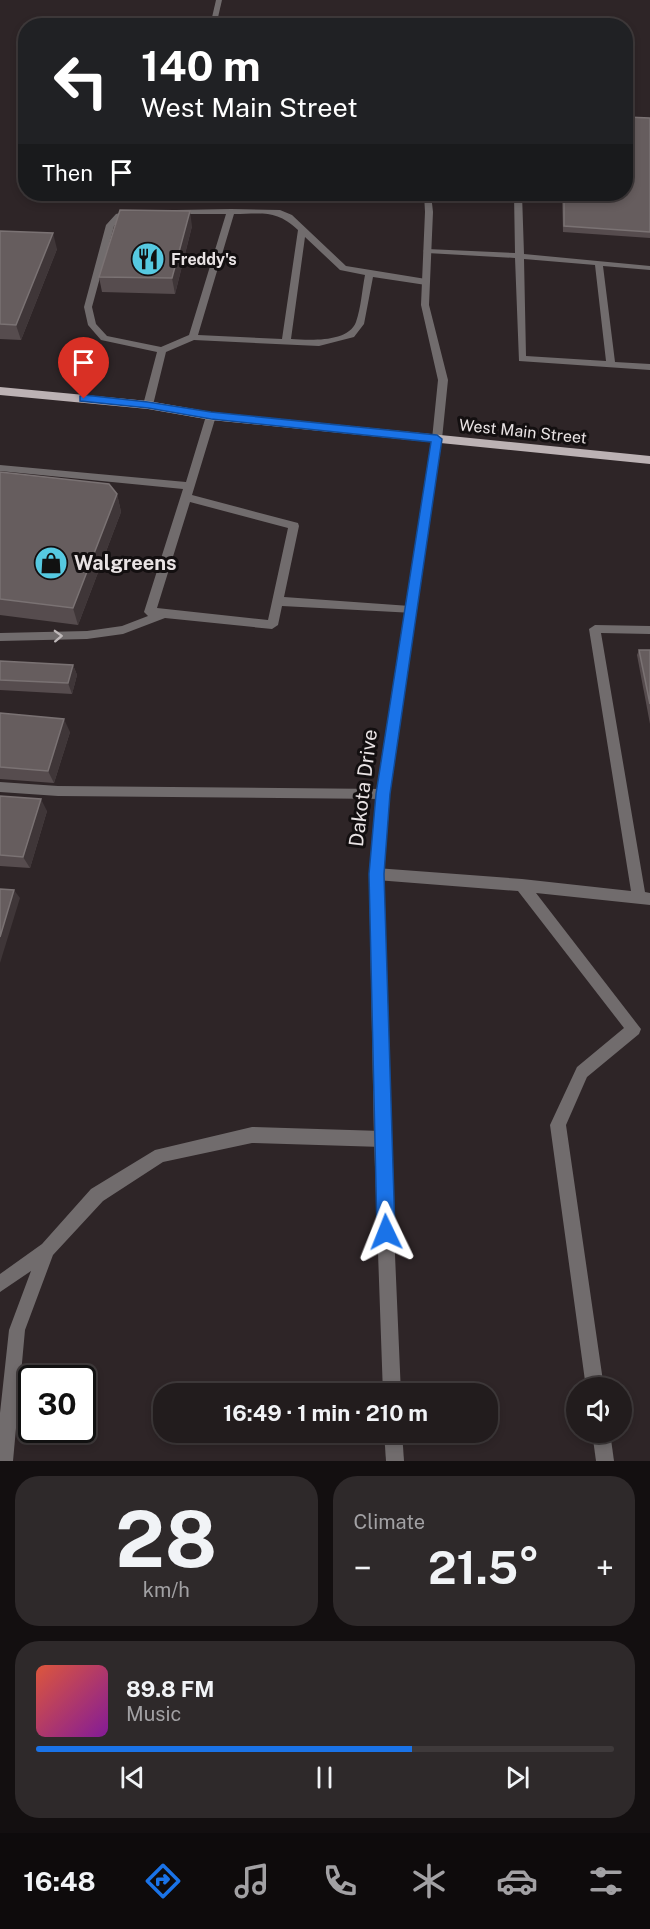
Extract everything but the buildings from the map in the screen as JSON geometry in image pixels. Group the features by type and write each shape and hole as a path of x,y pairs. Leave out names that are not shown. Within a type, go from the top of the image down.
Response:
{"main road":[{"name":"West Main Street","path":"0,391 148,405 211,416 650,460"}],"street":[{"path":"215,18 219,0"},
{"name":"Dakota Drive","path":"392,1383 382,1139 376,874 383,794 437,439 443,380 425,305 428,201"},
{"path":"518,201 522,359 650,367"},
{"path":"193,337 231,211"},
{"path":"139,212 127,212 110,225 88,307 92,325 104,338 162,350 193,337 319,343 351,335 360,324 369,274"},
{"path":"162,212 278,212 289,217 343,268 426,282"},
{"path":"286,341 302,230"},
{"path":"428,251 518,256 650,268"},
{"path":"600,263 611,364"},
{"path":"148,405 162,350"},
{"path":"186,497 294,526 272,625 150,612 211,416"},
{"path":"0,468 190,486"},
{"path":"277,601 410,610"},
{"path":"0,637 87,635 123,630 166,613"},
{"path":"376,874 522,885 644,898 595,629 650,630"},
{"path":"0,787 58,791 383,794"},
{"path":"522,885 634,1029 582,1072 558,1125 593,1377"},
{"path":"0,1284 47,1250 97,1195 160,1155 252,1135 382,1139"},
{"path":"4,1461 17,1330 47,1250"},
{"path":"393,1443 394,1461"},
{"path":"603,1443 605,1461"}],"place":[{"name":"Freddy's","path":"148,259"},
{"name":"Walgreens","path":"51,563"}],"route":[{"path":"84,399 148,405 211,416 437,439 383,794 376,874 386,1232"}]}
